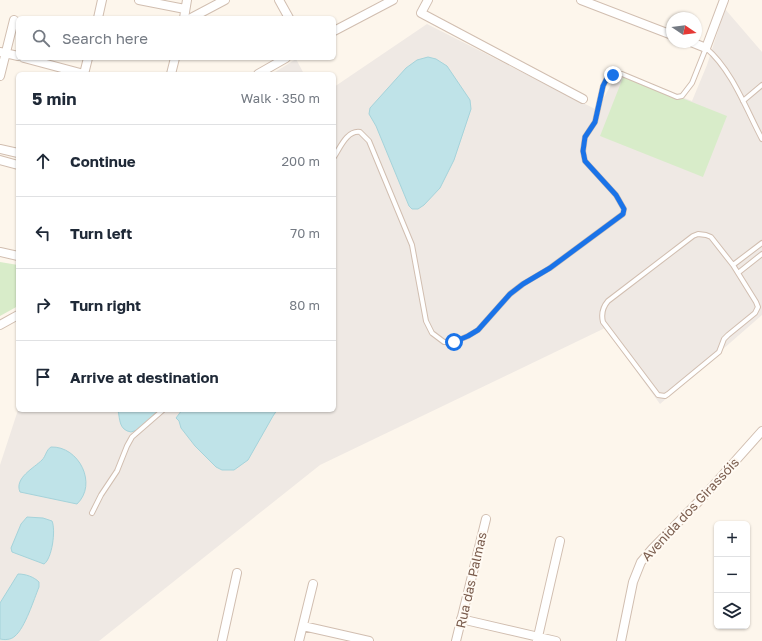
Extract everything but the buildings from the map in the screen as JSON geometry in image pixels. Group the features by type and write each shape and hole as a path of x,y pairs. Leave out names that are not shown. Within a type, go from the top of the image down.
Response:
{"street":[{"path":"98,16 102,0"},
{"path":"139,0 185,9"},
{"path":"184,16 187,0"},
{"path":"195,16 225,0"},
{"path":"279,0 288,16"},
{"path":"336,30 393,0"},
{"path":"428,0 420,13 583,99"},
{"path":"581,0 666,33"},
{"path":"702,46 706,48 724,0"},
{"path":"0,76 3,53 14,20"},
{"path":"3,53 16,56"},
{"path":"32,60 76,72"},
{"path":"84,72 88,60"},
{"path":"172,72 175,60"},
{"path":"264,72 283,60"},
{"path":"0,149 16,153"},
{"path":"0,160 16,164"},
{"path":"0,252 16,256"},
{"path":"0,325 16,316"},
{"name":"Avenida dos Girassóis","path":"621,641 633,582 637,569 644,557 704,496 762,431"},
{"name":"Rua das Palmas","path":"456,641 486,519"},
{"path":"538,639 560,540"},
{"path":"222,641 237,573"},
{"path":"299,641 313,584"},
{"path":"461,619 538,639 556,641"},
{"path":"303,626 369,641"}],"lane":[{"path":"336,154 349,134 353,132 360,132 369,141 412,245 426,321 432,333 444,342 454,342 478,330 505,300 523,284 550,268 623,214 624,209 622,204 616,195 585,161 583,151 585,137 595,122 603,86 607,78 613,75 622,74 677,97 682,96 692,83 706,48 714,54 743,101 762,139"},
{"path":"743,101 762,85"},
{"path":"698,234 706,234 710,237 738,273 756,302 757,310 752,316 724,339 719,352 668,394 665,396 658,395 603,322 602,314 605,305 698,234"},
{"path":"733,265 762,243"},
{"path":"738,273 762,254"},
{"path":"92,513 101,495 117,472 132,437 161,412"}],"shaded area":[{"path":"725,9 762,52 762,315 660,404 605,328 320,465 99,641 0,641 0,465 17,412 336,412 336,86 427,24 597,110 618,72 692,101 707,65"},
{"path":"297,60 303,72 275,72"}],"green space":[{"path":"624,75 727,116 703,177 600,136"},
{"path":"0,262 16,265 16,307 0,316"}],"water":[{"path":"428,57 436,59 447,66 470,100 471,109 454,160 440,188 424,205 418,209 412,209 409,206 376,126 369,114 370,108 406,68 417,60"},
{"path":"118,412 160,412 140,429 131,432 122,427"},
{"path":"180,412 276,412 248,460 234,470 222,470 216,467 195,446 181,428 179,421 176,418"},
{"path":"51,447 61,448 70,453 77,459 82,468 86,487 83,496 77,504 20,492 19,487 22,478 42,460"},
{"path":"27,517 43,518 52,521 54,531 51,551 47,561 44,564 12,552 11,548 21,524"},
{"path":"18,574 27,575 35,579 39,582 39,587 26,620 19,632 12,638 6,640 0,639 0,603"}],"route":[{"path":"454,342 478,330 510,294 523,284 550,268 623,214 624,209 622,204 616,195 585,161 583,151 585,137 595,122 603,86 607,78 613,75"}]}
